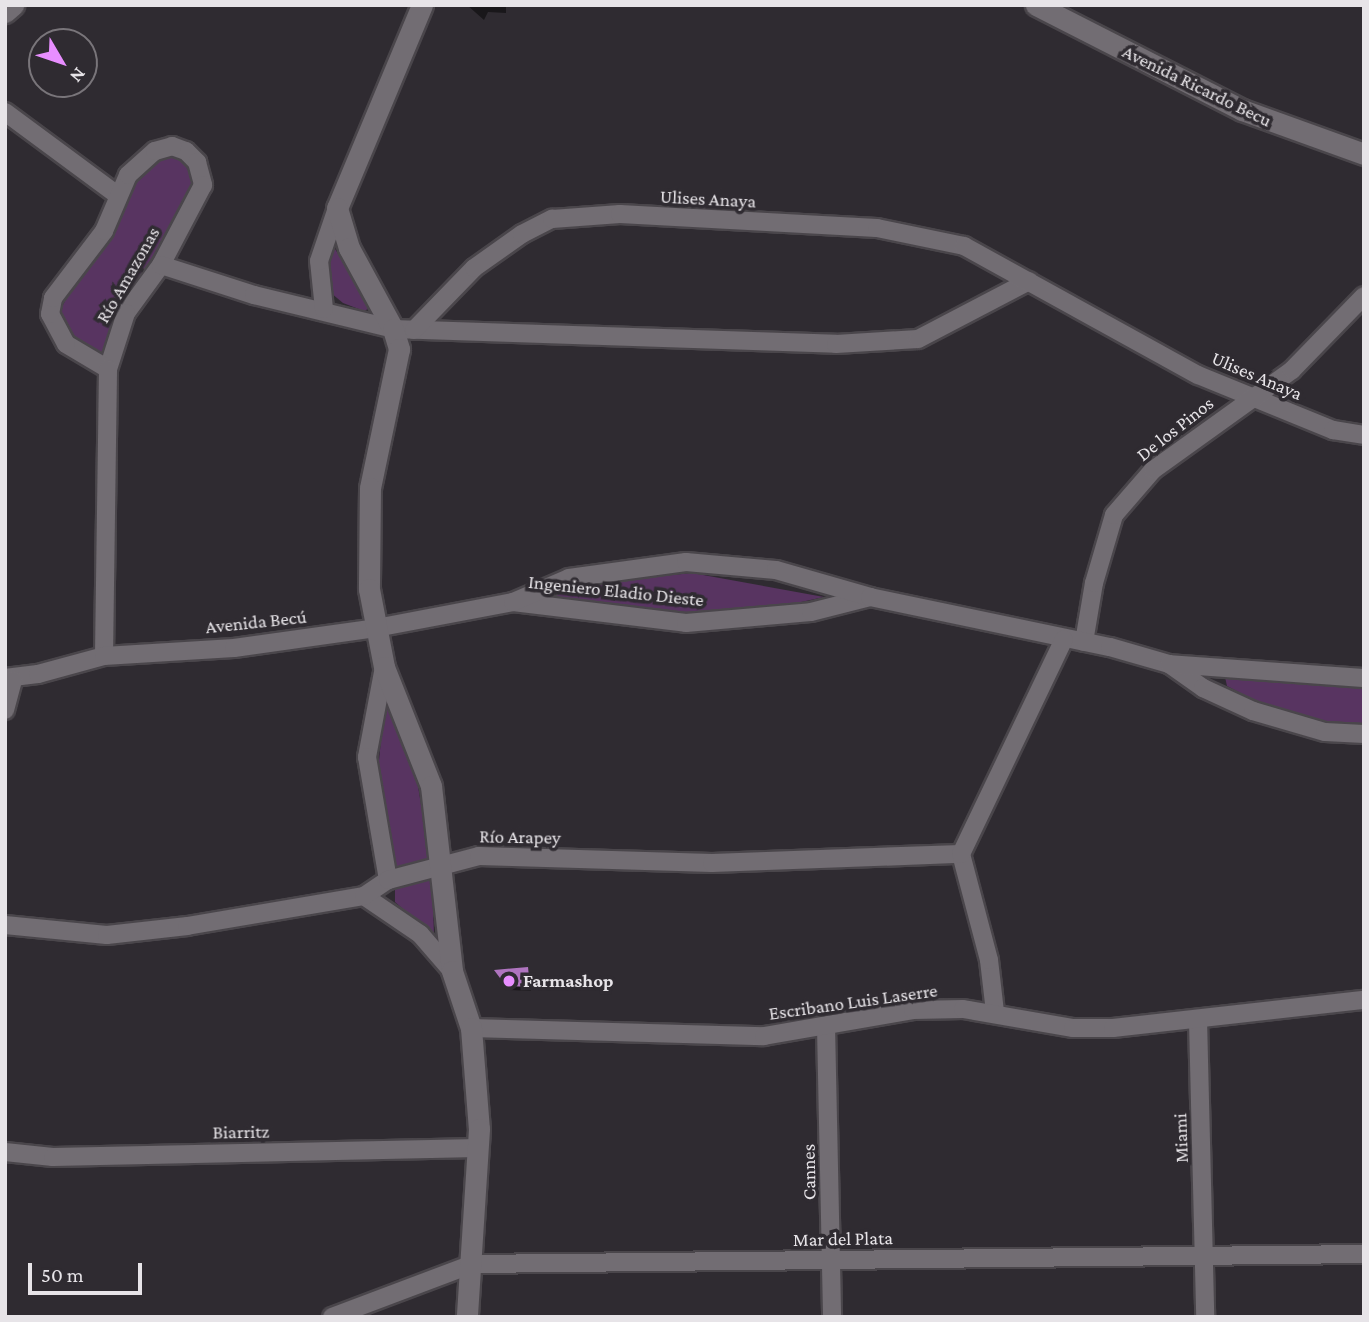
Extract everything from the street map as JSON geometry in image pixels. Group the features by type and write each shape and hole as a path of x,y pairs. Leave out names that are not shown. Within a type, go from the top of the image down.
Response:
{"street":[{"path":"5,12 13,5"},
{"path":"324,309 318,261 337,208 422,5"},
{"name":"Avenida Ricardo Becu","path":"1036,5 1242,110 1364,153"},
{"path":"5,112 116,194"},
{"name":"Río Amazonas","path":"104,656 108,369 126,313 161,265 203,184 197,162 186,151 172,146 155,151 128,175 116,194 104,232 53,298 50,314 66,344 108,369"},
{"path":"337,208 349,248 404,329 370,488 369,589 384,667 422,756 443,864 452,971 471,1028 478,1149 467,1317"},
{"name":"Ulises Anaya","path":"404,329 497,250 552,219 590,214 877,228 964,246 1251,399 1333,430 1364,435"},
{"path":"161,265 254,295 404,329 898,343 951,325 1029,281"},
{"name":"De los Pinos","path":"1084,642 1094,583 1114,515 1177,450 1292,370 1364,296"},
{"name":"Ingeniero Eladio Dieste","path":"513,602 569,578 686,562 776,570 870,597 1084,642 1169,664 1364,678"},
{"name":"Ingeniero Eladio Dieste","path":"513,602 686,623 800,613 870,597"},
{"name":"Avenida Becú","path":"9,679 104,656 234,648 376,628 513,602"},
{"path":"995,1012 989,960 961,854 1064,639"},
{"name":"Ingeniero Eladio Dieste","path":"1169,664 1203,688 1254,711 1325,732 1364,734"},
{"path":"384,667 367,757 388,880"},
{"path":"5,710 9,679"},
{"name":"Río Arapey","path":"5,925 107,935 187,926 364,896 388,880 479,856 712,863 961,854"},
{"path":"364,896 420,934 452,971"},
{"name":"Escribano Luis Laserre","path":"471,1028 696,1038 793,1034 913,1010 995,1012 1073,1028 1198,1020 1289,1005 1364,1000"},
{"name":"Miami","path":"1198,1020 1205,1317"},
{"name":"Cannes","path":"827,1026 832,1317"},
{"name":"Biarritz","path":"5,1152 53,1157 478,1149"},
{"name":"Mar del Plata","path":"332,1317 472,1264 1364,1254"}],"shaded area":[{"path":"165,156 182,160 192,177 192,188 155,254 119,305 102,355 97,357 73,340 63,324 61,308 135,184"},
{"path":"331,242 366,301 368,309 364,311 343,303 331,293 326,261"},
{"path":"692,573 824,597 769,609 701,614 543,599 582,584"},
{"path":"1225,677 1318,681 1364,688 1364,725 1338,725 1283,715 1227,686"},
{"path":"385,701 403,731 415,768 430,859 401,871 389,863 377,780"},
{"path":"432,876 434,936 395,902 395,888"}],"building":[{"path":"528,967 530,987 506,986 494,970"}],"place":[{"name":"Farmashop","path":"509,981"}]}
